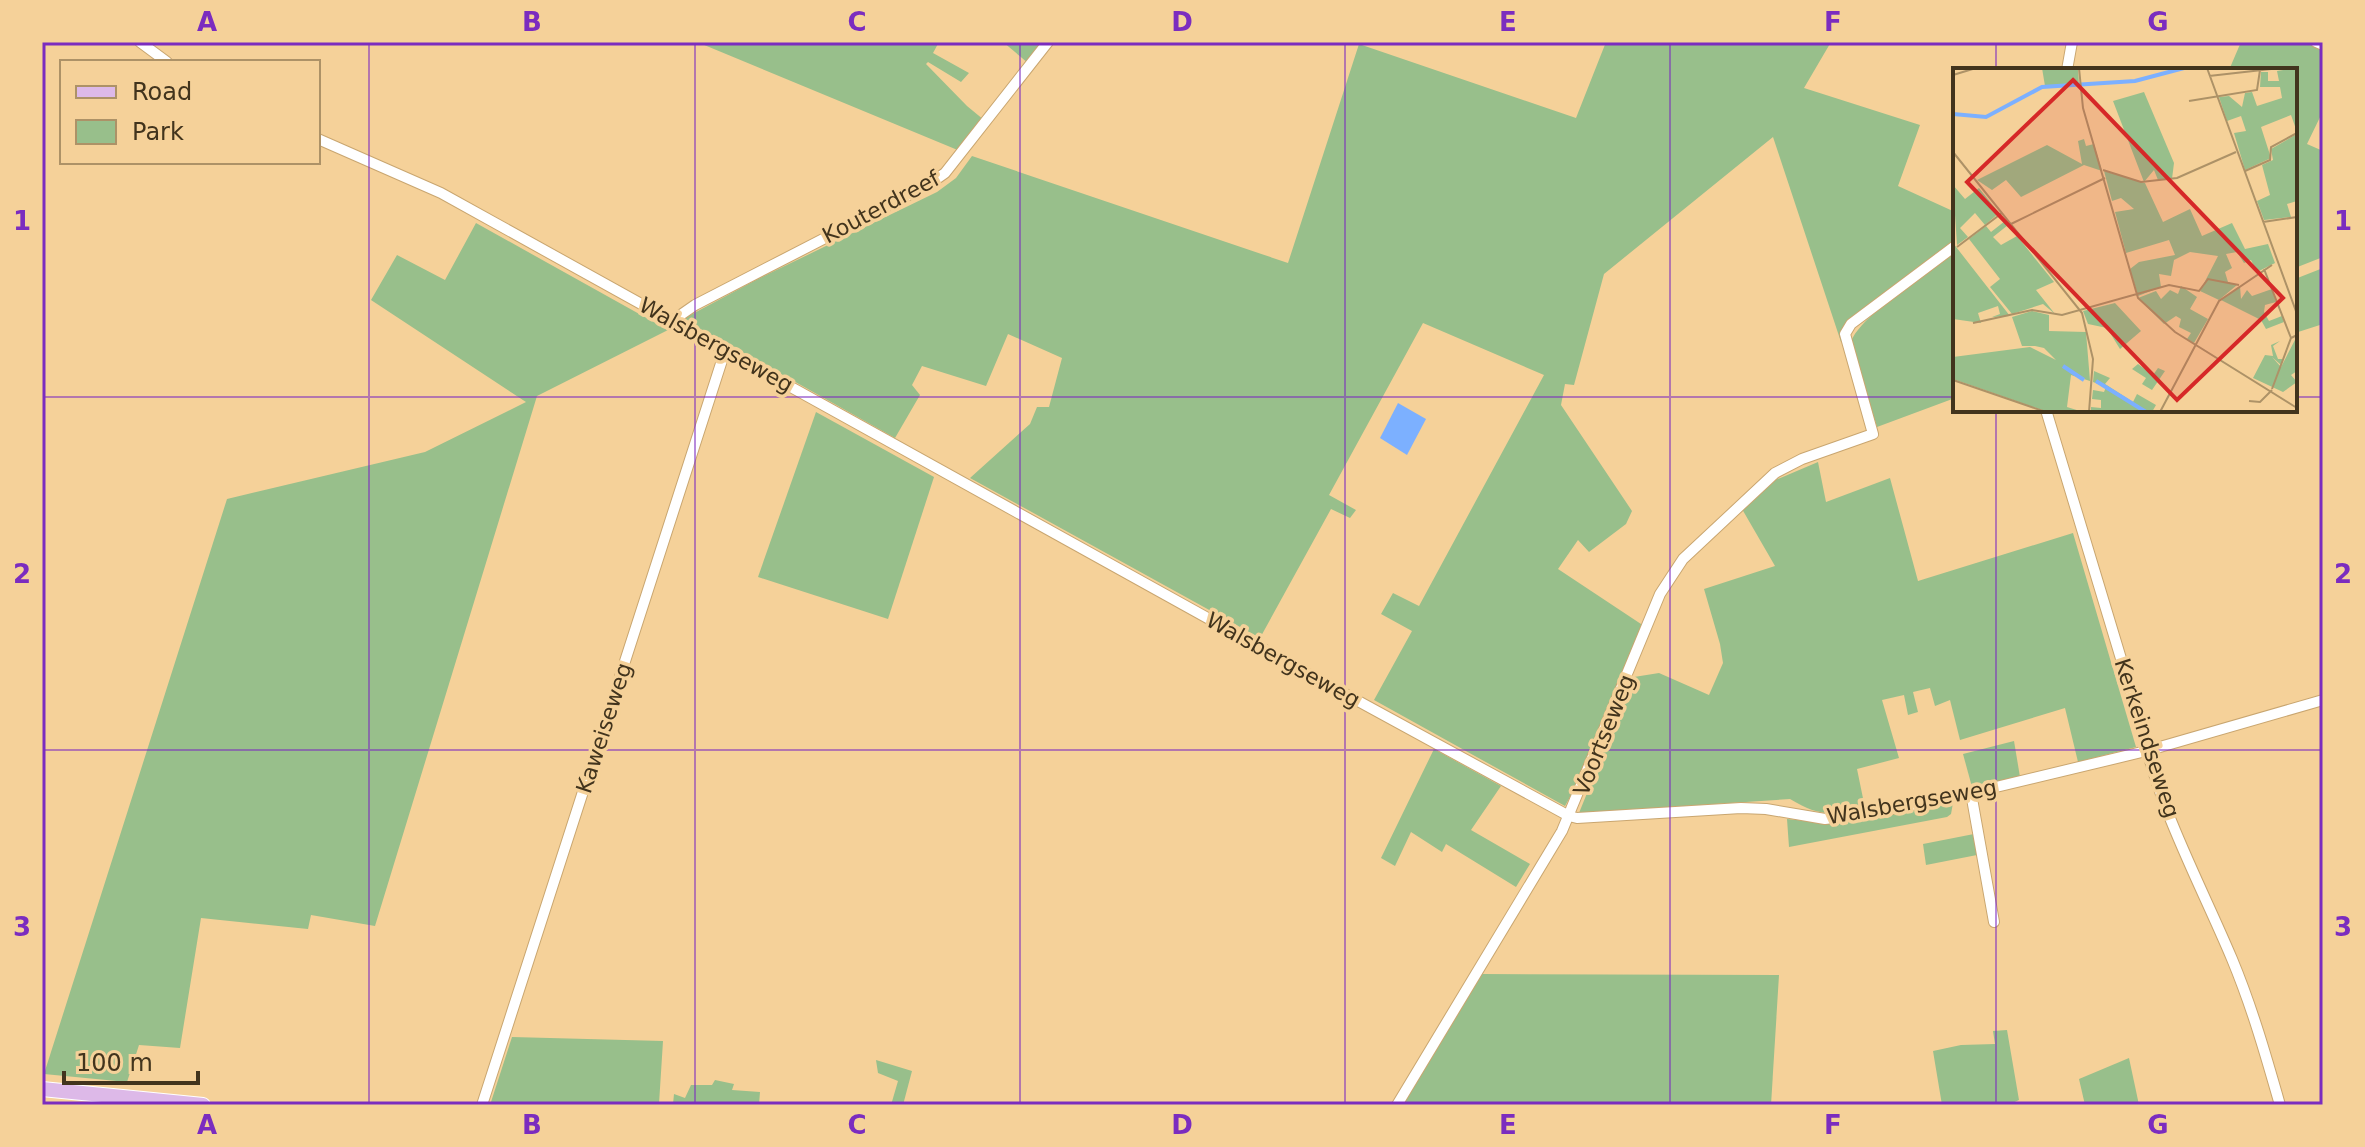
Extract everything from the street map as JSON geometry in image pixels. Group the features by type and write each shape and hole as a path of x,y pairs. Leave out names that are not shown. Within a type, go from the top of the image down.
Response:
{"main road":[{"path":"42,1089 203,1105"}],"street":[{"path":"140,42 164,60"},
{"name":"Kouterdreef","path":"672,321 695,305 928,185 945,173 1048,42"},
{"path":"2067,68 2072,42"},
{"path":"2316,42 2323,45"},
{"name":"Walsbergseweg","path":"320,140 441,193 1569,816 1741,808 1825,819 1971,793 2146,751 2323,700"},
{"name":"Voortseweg","path":"1397,1105 1569,816 1660,594 1683,559 1775,473 1802,459 1873,434 1845,334 1851,324 1953,248"},
{"name":"Kaweiseweg","path":"482,1105 725,351"},
{"name":"Kerkeindseweg","path":"2047,412 2141,725 2146,751 2194,875 2247,998 2280,1105"},
{"path":"1971,793 1994,922"}],"green space":[{"path":"697,42 939,42 933,53 969,73 961,82 928,62 926,64 984,120 960,151"},
{"path":"1003,42 1044,42 1028,63"},
{"path":"1606,42 1831,42 1804,88 1920,125 1898,186 1953,211 1953,243 1843,334 1841,342 1773,137 1604,274 1574,385 1565,384 1561,405 1632,511 1626,524 1589,552 1578,540 1558,569 1644,626 1581,777 1565,806 1374,700 1412,631 1381,614 1393,593 1419,606 1544,375 1423,323 1329,495 1356,510 1350,518 1331,509 1260,638 970,478 1030,424 1037,407 1049,407 1062,358 1008,334 986,386 922,366 912,385 920,395 895,438 683,319 937,192 956,178 972,156 1288,263 1359,44 1576,118"},
{"path":"2241,42 2307,42 2323,49 2323,111 2307,144 2323,151 2323,257 2297,267 2297,68 2230,68"},
{"path":"476,223 668,330 537,396 375,926 311,915 308,929 201,918 180,1048 139,1045 127,1082 44,1074 227,499 425,452 526,402 371,300 397,255 445,280"},
{"path":"1953,253 1953,399 1877,427 1851,343 1866,321"},
{"path":"2323,268 2323,324 2297,332 2297,278"},
{"path":"816,412 934,477 888,619 758,577"},
{"path":"1818,462 1826,502 1890,478 1918,581 2073,533 2136,747 2078,762 2065,708 1960,740 1950,700 1935,706 1930,688 1913,692 1918,712 1908,715 1904,695 1882,700 1899,758 1857,769 1865,808 1826,813 1790,799 1579,813 1634,677 1659,673 1709,695 1723,663 1704,589 1775,566 1742,509 1773,481"},
{"path":"2014,741 2020,777 1972,787 1963,754"},
{"path":"1434,749 1501,786 1471,830 1530,864 1516,887 1446,844 1442,852 1411,832 1395,866 1381,858"},
{"path":"1953,803 1951,814 1947,817 1789,847 1787,819 1836,824"},
{"path":"1974,834 1977,855 1926,865 1923,844"},
{"path":"1482,974 1779,975 1771,1105 1401,1105"},
{"path":"2007,1030 2019,1100 2008,1105 1942,1105 1933,1051 1961,1045 1995,1044 1993,1031"},
{"path":"512,1037 663,1041 659,1104 673,1104 674,1094 685,1098 691,1085 712,1085 715,1080 734,1084 732,1090 760,1092 759,1105 490,1105"},
{"path":"2129,1058 2139,1105 2085,1105 2079,1079"},
{"path":"876,1060 912,1071 903,1105 891,1105 898,1081 878,1073"}],"water":[{"path":"1398,403 1426,419 1407,455 1380,438"}],"waterway":[{"path":"42,46 45,42"}]}
